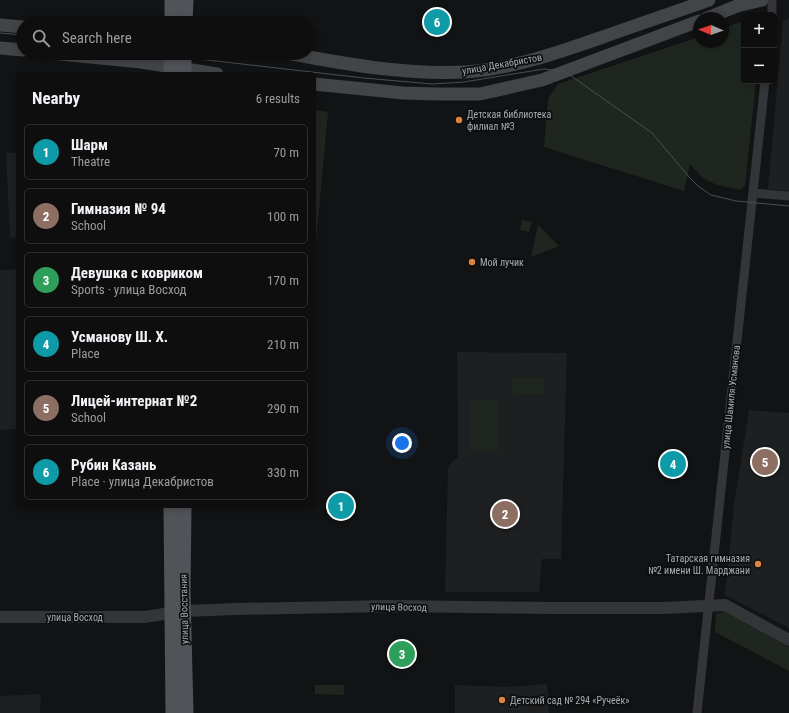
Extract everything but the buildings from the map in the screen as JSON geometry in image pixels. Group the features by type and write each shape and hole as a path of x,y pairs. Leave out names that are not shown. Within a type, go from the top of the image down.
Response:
{"main road":[{"path":"172,0 172,16"},
{"path":"185,16 186,0"},
{"name":"улица Декабристов","path":"316,58 367,66 408,70 452,72 480,70 539,58 709,0"},
{"path":"722,12 737,6 762,0"},
{"path":"316,84 402,93 451,95 480,94 542,80 693,23"},
{"path":"0,25 16,26"},
{"path":"0,48 16,49"},
{"path":"121,60 205,72"},
{"name":"улица Восстания","path":"172,508 186,713"},
{"name":"улица Восстания","path":"173,713 178,612 183,593 184,508"}],"street":[{"path":"772,0 772,12"},
{"name":"улица Шамиля Усманова","path":"697,713 764,84"},
{"path":"753,193 789,196"},
{"name":"улица Восход","path":"0,617 144,617 178,612 236,609 389,606 663,608 725,605 789,640"}],"shaded area":[{"path":"789,18 789,191 768,189 783,21"},
{"path":"741,22 741,84 756,84 745,186 741,190 717,185 703,178 690,164 684,191 544,147 548,99 558,84 693,39 693,48 729,48 729,26"},
{"path":"316,110 328,112 316,241"},
{"path":"6,153 16,153 16,237 10,238"},
{"path":"522,220 532,222 529,232 520,230"},
{"path":"538,225 559,246 531,257"},
{"path":"16,269 16,429 0,430 0,270"},
{"path":"457,352 567,353 561,559 542,559 539,592 445,592 448,469 451,463 458,457"},
{"path":"512,378 544,378 544,394 512,395"},
{"path":"471,400 498,400 498,451 471,451"},
{"path":"749,410 789,413 789,628 725,595 734,504"},
{"path":"725,612 789,647 789,671 715,632 716,614"},
{"name":"Детский сад № 294 «Ручеёк»","path":"547,684 549,713 455,713 455,685 508,687"},
{"path":"315,685 344,685 344,695 315,694"},
{"path":"41,694 40,713 0,713 0,696"}],"tram line":[{"path":"0,33 16,34"},
{"path":"207,60 312,72"},
{"path":"316,72 432,84 464,82 544,69 564,71 652,133 690,178 711,195 736,201 789,206"}],"place":[{"name":"Рубин Казань","path":"437,22"},
{"name":"Детская библиотека филиал №3","path":"459,120"},
{"name":"Мой лучик","path":"472,262"},
{"name":"Лицей-интернат №2","path":"765,462"},
{"name":"Усманову Ш. Х.","path":"673,464"},
{"name":"Шарм","path":"341,506"},
{"name":"Гимназия № 94","path":"505,514"},
{"name":"Татарская гимназия №2 имени Ш. Марджани","path":"758,564"},
{"name":"Девушка с ковриком","path":"402,654"},
{"name":"Детский сад № 294 «Ручеёк»","path":"502,700"}]}
